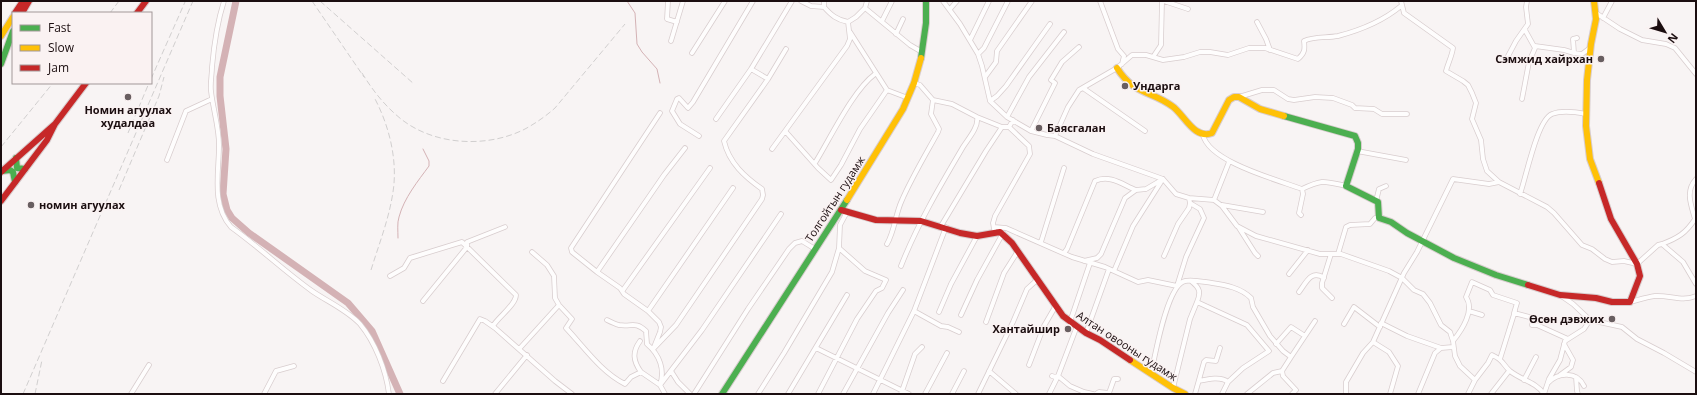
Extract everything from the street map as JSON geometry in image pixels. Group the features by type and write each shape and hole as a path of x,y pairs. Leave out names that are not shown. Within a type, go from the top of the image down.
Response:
{"main road":[{"path":"16,12 23,1"},
{"path":"23,12 29,1"},
{"path":"138,12 146,1"},
{"name":"Толгойтын гудамж","path":"722,394 815,249 844,211 897,120 914,83 922,52 926,23 926,1"},
{"path":"1119,66 1124,80 1140,91 1171,105 1188,124 1203,135 1209,135 1212,133 1229,100 1234,97 1238,97 1260,109 1354,136 1358,143 1357,151 1346,186 1378,202 1380,218 1391,222 1407,233 1454,258 1496,275 1560,295 1590,297 1612,302 1630,302 1640,276 1637,264 1611,219 1590,159 1586,126 1587,80 1590,48 1596,12 1594,1"},
{"path":"1,36 12,19"},
{"path":"1,64 12,33"},
{"path":"1,51 7,45"},
{"path":"2,171 55,124 85,84"},
{"path":"1,201 50,136 55,124"},
{"path":"16,158 16,168 25,169"},
{"path":"2,171 12,171 15,175 15,182"},
{"path":"844,211 876,220 921,221 943,226 960,233 977,236 995,230 1003,233"},
{"name":"Алтан овооны гудамж","path":"1003,233 1009,238 1038,278 1055,307 1070,322 1182,393"}],"street":[{"path":"224,1 215,35 210,89 219,144 217,194 220,209 226,222 231,227 313,292 354,319 369,337 379,359 387,382 389,394"},
{"path":"668,1 667,20 677,22"},
{"path":"671,41 683,1"},
{"path":"692,53 725,1"},
{"path":"699,136 680,124 672,111 672,107 679,98 688,108 693,102 753,1"},
{"path":"716,119 751,69 792,1"},
{"path":"801,1 811,6 824,7"},
{"path":"824,1 824,7 831,15 848,22 856,17 865,8 867,1"},
{"path":"882,21 892,1"},
{"path":"943,1 950,9 978,54 990,101 1007,117 1031,131 1047,136 1055,136 1093,154 1163,179 1176,194 1190,200 1200,209 1204,218 1186,257 1177,286 1166,311 1151,374"},
{"path":"950,9 957,1"},
{"path":"970,40 989,1"},
{"path":"978,54 984,48 1008,1"},
{"path":"985,77 996,62 997,50 1032,1"},
{"path":"1100,1 1118,49 1124,56 1119,66"},
{"path":"1153,57 1161,45 1163,1 1188,9"},
{"path":"1508,61 1516,41 1528,24 1526,7 1527,1"},
{"path":"1603,18 1612,1"},
{"path":"1055,136 1068,107 1079,90 1119,66 1132,55 1146,55 1163,60 1184,58 1200,52 1228,55 1249,48 1265,48 1298,59 1304,54 1304,41 1336,36 1366,27 1388,17 1401,3"},
{"path":"1401,3 1404,13 1453,48 1446,71 1468,85 1476,103 1472,119 1481,140 1483,159 1487,171 1499,182 1547,207 1582,245 1592,249 1605,259 1637,264 1658,245 1676,239 1688,230 1696,219 1689,198 1690,185 1696,179"},
{"path":"865,8 910,45 922,52"},
{"path":"1596,12 1620,29 1642,40 1666,44 1675,48 1696,74"},
{"path":"896,34 903,19"},
{"path":"772,149 786,132 802,106 847,46 850,39 848,22"},
{"path":"1257,22 1270,50"},
{"path":"990,101 1006,86 1050,24"},
{"path":"849,30 875,74 887,90 908,98"},
{"path":"1522,99 1535,46 1525,30"},
{"path":"1007,117 1029,77 1064,32"},
{"path":"1574,53 1573,39 1577,38"},
{"path":"1535,46 1582,54 1590,48"},
{"path":"1031,131 1055,84 1051,80 1062,62 1079,47"},
{"path":"653,349 676,325 762,200 762,189 737,167 727,153 724,142 768,79 786,49"},
{"path":"751,69 768,79"},
{"path":"815,163 856,96 866,82 875,74"},
{"path":"914,83 920,85 933,100 952,104 976,117 1002,127 1009,127 1029,146 1030,154 995,216 993,223 995,230 1006,228 1138,282 1148,280 1177,286"},
{"path":"1083,88 1145,131"},
{"path":"786,132 831,180 860,129 887,90"},
{"path":"1238,97 1262,90 1274,90 1288,99 1294,100 1315,96 1334,98 1356,108 1374,109 1382,114 1407,114"},
{"path":"167,160 186,111 212,99"},
{"path":"887,244 894,230 895,220 901,201 939,129 931,114 933,100"},
{"path":"1520,194 1524,184 1530,156 1544,122 1550,115 1559,112 1586,114"},
{"path":"653,349 661,327 659,322 648,311 624,294 623,290 572,252 571,248 572,244 660,113"},
{"path":"901,266 907,248 914,238 921,221 944,179 974,130 977,120 976,117"},
{"path":"1009,127 1013,120"},
{"path":"873,394 914,311 943,226 986,151 1002,127"},
{"path":"1203,135 1205,142 1210,148 1229,162 1302,189 1319,181 1331,181 1346,186"},
{"path":"597,272 664,175 685,148"},
{"path":"1357,151 1406,160"},
{"path":"1214,200 1229,162"},
{"path":"623,290 710,168"},
{"path":"1041,242 1064,168"},
{"path":"1064,253 1096,181 1108,178 1136,190 1146,189 1163,179"},
{"path":"1086,333 1111,270 1133,226 1163,179"},
{"path":"1346,394 1346,382 1364,353 1373,342 1402,278 1417,252 1453,180 1489,184 1499,182"},
{"path":"1376,201 1379,189 1386,186"},
{"path":"648,311 682,264 733,188"},
{"path":"1301,216 1299,213 1303,194 1302,189"},
{"path":"1084,261 1097,258 1101,254 1125,198 1136,190"},
{"path":"1190,200 1214,200 1221,205 1258,256"},
{"path":"1164,256 1178,224 1189,208 1190,200"},
{"path":"1221,205 1263,212"},
{"path":"758,394 832,272 839,248 840,225 844,211"},
{"path":"660,386 702,330 781,214"},
{"path":"1338,254 1346,227 1350,225 1370,224 1375,218 1380,218"},
{"path":"1237,226 1256,236 1320,254 1338,254 1389,270 1402,278 1414,290 1423,294 1441,325 1450,332 1455,356 1460,366 1475,380"},
{"path":"423,301 468,247 468,242 505,227"},
{"path":"961,315 977,280 1003,233"},
{"path":"939,312 951,284 977,236"},
{"path":"694,394 748,309 789,249 798,241 802,241 815,249"},
{"path":"390,276 404,268 410,258 462,242 516,295 516,298 492,326"},
{"path":"1662,244 1683,262 1696,284"},
{"path":"818,394 857,319 876,291 882,288 886,280 865,271 839,248"},
{"path":"1289,274 1308,250"},
{"path":"986,322 1004,273 1018,251"},
{"path":"532,252 546,265 554,276 554,294 559,305 572,319 566,328 591,358 619,381 625,384 631,377 641,372"},
{"path":"1331,254 1322,288 1332,298"},
{"path":"1070,322 1090,263"},
{"path":"1300,292 1314,274 1318,274 1324,278"},
{"path":"978,394 1027,288 1038,278"},
{"path":"1177,286 1183,281 1220,284 1247,294 1251,298 1253,307 1270,336 1276,344 1291,356"},
{"path":"1173,388 1190,319 1200,294 1199,290 1192,281"},
{"path":"1453,341 1460,332 1469,311 1469,301 1466,297 1472,282 1490,290 1493,294 1518,301"},
{"path":"843,394 888,313 903,290"},
{"path":"788,394 847,295"},
{"path":"1560,295 1573,304 1590,320 1622,327 1637,339 1696,372"},
{"path":"1630,302 1654,296 1669,296 1679,299 1696,296"},
{"path":"1518,301 1514,313 1533,318 1532,325 1537,325 1568,339"},
{"path":"1500,359 1518,301"},
{"path":"1197,302 1247,325 1269,351 1243,368 1228,382 1222,394"},
{"path":"520,348 559,305"},
{"path":"1029,365 1044,326 1055,307"},
{"path":"1344,324 1354,307 1380,325 1407,336 1441,348 1453,347"},
{"path":"914,311 941,326 948,327 959,332"},
{"path":"1469,311 1482,315"},
{"path":"443,380 480,320 492,326 520,348 555,381 572,394"},
{"path":"607,320 619,325 634,324 642,326 648,337 647,344 653,349 663,370 660,386"},
{"path":"1544,394 1546,385 1560,360 1564,344 1568,339 1584,329 1590,320"},
{"path":"1247,394 1273,373 1282,371 1315,321"},
{"path":"1049,394 1058,376 1076,326"},
{"path":"1276,344 1291,327 1305,336"},
{"path":"640,341 635,348 634,361 641,372 660,386 665,394"},
{"path":"1373,342 1389,352 1398,366 1390,394"},
{"path":"1564,344 1573,360 1572,364 1578,394"},
{"path":"901,393 915,354 922,347"},
{"path":"816,348 901,393 909,394"},
{"path":"1195,394 1204,362 1206,360 1216,361 1220,348"},
{"path":"1418,394 1435,353 1441,348"},
{"path":"925,394 947,353"},
{"path":"495,394 527,354"},
{"path":"1468,394 1475,380 1492,355 1500,359 1509,371 1540,388 1544,394"},
{"path":"1524,380 1536,357"},
{"path":"1546,385 1571,367 1572,364"},
{"path":"131,394 149,365"},
{"path":"264,394 276,371 294,366"},
{"path":"671,371 678,382 690,394"},
{"path":"952,394 964,371"},
{"path":"989,371 1016,394"},
{"path":"1282,371 1283,376 1296,390 1292,394"},
{"path":"1491,394 1509,371"},
{"path":"1559,375 1575,376 1584,386"},
{"path":"1052,376 1058,376 1070,386 1083,393 1095,394 1099,392 1109,393 1114,379 1118,379"},
{"path":"1199,381 1224,379 1228,382"}],"waterway":[{"path":"236,1 220,77 220,96 226,149 223,194 227,210 232,218 249,233 348,303 372,331 400,394"},
{"path":"627,1 635,13 637,44 657,69 660,83"},
{"path":"398,238 398,222 404,203 429,166 429,161 423,149"}],"railway":[{"path":"111,12 119,1"},
{"path":"23,394 193,1"},
{"path":"312,1 364,77"},
{"path":"320,1 414,84"},
{"path":"152,77 185,2"},
{"path":"362,73 375,92 395,114 415,128 430,135 445,139 462,141 495,139 525,129 555,108 625,24"},
{"path":"119,190 159,96 164,77"},
{"path":"1,147 52,84"},
{"path":"128,133 149,84"},
{"path":"371,270 389,212 394,180 391,143 384,119 374,97"},
{"path":"35,394 42,360"}],"traffic: fast":[{"path":"921,58 926,23 926,1"},
{"path":"1,64 12,34"},
{"path":"1284,116 1355,136 1358,143 1358,149 1346,186 1378,202 1379,218 1391,222 1407,233 1454,258 1496,275 1528,285"},
{"path":"16,158 17,168 25,169"},
{"path":"2,171 10,170 13,172 15,182"},
{"path":"722,394 847,200"}],"traffic: slow":[{"path":"1594,1 1596,19 1591,44 1587,80 1586,126 1590,159 1599,183"},
{"path":"1,36 12,19"},
{"path":"847,200 903,109 914,83 921,58"},
{"path":"1117,68 1123,77 1136,88 1157,97 1172,106 1195,130 1200,133 1212,133 1229,100 1234,97 1239,97 1260,109 1284,116"},
{"path":"1130,360 1173,388 1185,394"}],"traffic: jam":[{"path":"16,12 23,1"},
{"path":"23,12 29,1"},
{"path":"138,12 146,1"},
{"path":"1,172 55,124 85,84"},
{"path":"1,201 47,140 55,124"},
{"path":"1528,285 1560,295 1596,298 1612,302 1630,302 1640,276 1637,264 1611,219 1599,183"},
{"path":"841,210 876,220 921,221 960,233 977,236 1000,232 1012,243 1063,316 1086,333 1100,340 1130,360"}],"place":[{"name":"Сэмжид хайрхан","path":"1601,59"},
{"name":"Ундарга","path":"1125,86"},
{"name":"Номин агуулах худалдаа","path":"128,97"},
{"name":"Баясгалан","path":"1039,128"},
{"name":"номин агуулах","path":"31,205"},
{"name":"Өсөн дэвжих","path":"1612,319"},
{"name":"Хантайшир","path":"1068,329"}]}
